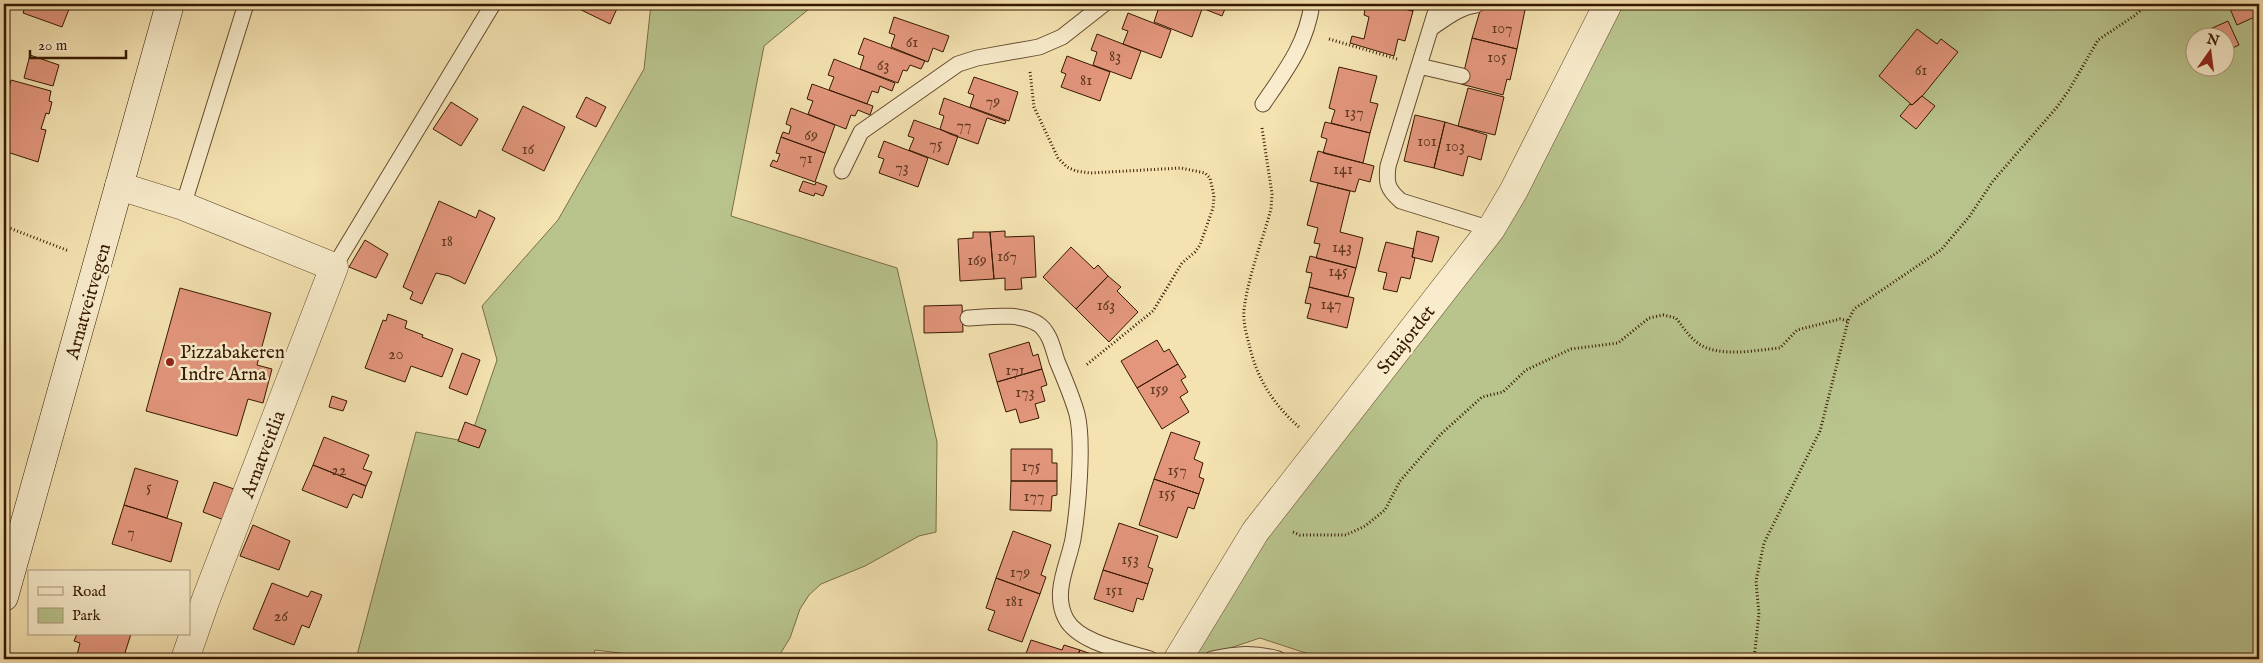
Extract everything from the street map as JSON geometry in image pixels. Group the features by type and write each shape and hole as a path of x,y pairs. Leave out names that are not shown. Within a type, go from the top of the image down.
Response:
{"street":[{"name":"Arnatveitvegen","path":"4,597 170,4"},
{"name":"Stuajordet","path":"1178,659 1255,532 1491,229 1514,190 1608,4"},
{"path":"119,186 183,206 334,267"},
{"name":"Arnatveitlia","path":"185,659 206,599 334,267"}],"lane":[{"path":"183,206 246,4"},
{"path":"334,267 493,4"},
{"path":"842,171 861,132 958,64 977,58 1039,47 1062,37 1104,4"},
{"path":"1263,104 1301,46 1307,32 1312,4"},
{"path":"1438,4 1388,166 1387,179 1391,192 1401,201 1491,229"},
{"path":"1431,28 1457,11 1467,6 1476,5"},
{"path":"1419,66 1462,76"},
{"path":"968,318 1019,317 1041,326 1050,338 1077,414 1080,433 1076,520 1073,541 1060,594 1061,609 1067,622 1080,635 1150,659"},
{"path":"1212,659 1242,653 1278,659"}],"path":[{"path":"1754,659 1759,614 1756,581 1764,543 1820,431 1848,321 1854,309 1866,299 1907,275 1941,250 1969,217 1993,181 2057,107 2098,40 2148,4"},
{"path":"1307,32 1419,66"},
{"path":"1029,67 1034,107 1058,158 1067,167 1076,171 1090,173 1181,168 1193,170 1205,173 1210,178 1214,196 1213,208 1200,245 1182,263 1153,311 1065,382"},
{"path":"1263,104 1261,118 1272,202 1247,294 1244,312 1246,334 1253,362 1264,388 1282,412 1320,447"},
{"path":"4,226 98,262"},
{"path":"1266,518 1300,535 1346,535 1365,526 1385,510 1400,482 1441,434 1482,397 1502,392 1526,370 1572,349 1618,343 1648,318 1663,315 1676,318 1688,334 1700,345 1720,351 1752,351 1780,348 1796,330 1840,319 1848,321"}],"green space":[{"path":"651,4 815,4 764,46 731,216 897,268 937,442 936,532 919,536 865,566 821,584 809,595 800,609 790,638 777,659 670,659 595,650 593,659 356,659 416,432 469,442 497,360 482,306 558,220 644,69"},
{"path":"1608,4 2259,4 2259,659 1324,659 1260,638 1197,659 1178,659 1491,229"}],"building":[{"path":"26,4 71,4 62,27 23,13"},
{"path":"569,4 619,4 610,24"},
{"path":"1154,4 1192,4 1202,9 1192,37 1154,22 1158,10 1152,8"},
{"path":"1192,4 1227,4 1222,16"},
{"path":"1366,4 1386,4 1413,11 1405,41 1398,39 1394,56 1350,43 1352,36 1364,39 1369,17 1364,15"},
{"path":"1386,4 1415,4 1413,11"},
{"path":"1482,4 1526,5 1517,49 1472,38"},
{"path":"2228,4 2259,4 2259,15 2237,25"},
{"path":"1128,13 1171,30 1161,58 1123,44 1128,31 1122,29"},
{"path":"894,17 949,36 943,52 933,48 928,62 891,47 895,35 889,33"},
{"path":"2228,21 2231,28 2212,28"},
{"path":"1917,29 1937,44 1941,39 1958,52 1924,94 1912,105 1879,76"},
{"path":"1097,34 1141,51 1131,79 1093,65 1097,52 1091,50"},
{"path":"864,38 925,61 921,69 910,65 907,71 903,70 898,83 860,69 864,56 858,54"},
{"path":"1472,38 1517,49 1510,80 1507,79 1503,95 1461,84"},
{"path":"30,55 59,65 53,86 24,78"},
{"path":"1067,56 1110,72 1100,101 1061,87 1066,74 1061,72"},
{"path":"834,59 895,83 892,91 880,86 878,93 872,91 867,104 829,90 834,77 828,75"},
{"path":"1339,67 1377,76 1370,102 1378,104 1370,133 1331,123 1335,110 1329,108"},
{"path":"974,77 1018,92 1009,121 970,107 974,95 968,93"},
{"path":"11,80 51,91 49,101 52,102 49,114 46,113 41,129 46,130 38,162 4,151 4,110"},
{"path":"812,84 873,106 870,115 858,110 855,116 851,115 846,129 808,114 813,101 807,99"},
{"path":"1468,88 1504,97 1495,135 1458,126"},
{"path":"1922,96 1935,106 1916,129 1900,116 1910,104 1912,105"},
{"path":"586,97 606,107 596,127 576,117"},
{"path":"944,98 1006,121 1005,124 987,118 978,144 950,134 940,129 944,116 939,114"},
{"path":"451,102 478,119 461,146 433,129"},
{"path":"523,106 565,127 544,171 502,150"},
{"path":"791,108 835,125 825,153 781,137 783,132 789,134 791,126 786,124"},
{"path":"1415,115 1445,122 1434,168 1404,161"},
{"path":"914,120 958,136 948,165 909,150 914,138 908,136"},
{"path":"1325,122 1370,133 1363,163 1323,153 1327,139 1321,137"},
{"path":"1445,122 1487,135 1481,160 1468,156 1463,176 1434,168"},
{"path":"781,137 825,153 815,182 770,166 773,160 777,162 780,154 776,153"},
{"path":"884,141 928,158 918,187 879,173 884,159 878,157"},
{"path":"1318,151 1374,166 1370,182 1359,179 1355,192 1310,181"},
{"path":"803,181 815,185 816,182 827,186 823,196 815,193 814,196 799,191"},
{"path":"1318,183 1350,191 1340,232 1363,238 1356,268 1316,258 1320,244 1314,243 1318,228 1307,225"},
{"path":"439,201 476,218 479,210 495,218 465,284 449,276 436,273 422,304 410,299 413,292 403,287"},
{"path":"1005,231 1005,237 1034,236 1036,277 1021,278 1022,289 1005,290 1005,278 994,279 990,232"},
{"path":"1417,231 1439,237 1432,262 1412,257"},
{"path":"973,232 990,232 994,279 960,281 958,239 973,238"},
{"path":"365,240 388,254 376,278 349,267"},
{"path":"1386,242 1414,249 1412,257 1415,258 1410,279 1401,277 1397,292 1383,289 1387,273 1378,271"},
{"path":"1071,247 1094,269 1098,265 1108,276 1076,309 1043,277"},
{"path":"1310,256 1356,268 1348,297 1309,287 1312,273 1306,272"},
{"path":"1108,276 1121,287 1117,291 1138,312 1109,342 1076,309"},
{"path":"1309,287 1354,298 1347,328 1307,318 1311,304 1305,303"},
{"path":"180,288 271,313 257,365 272,369 263,403 248,399 237,436 146,411"},
{"path":"962,305 963,332 924,333 924,306"},
{"path":"388,314 407,321 405,328 453,349 442,377 411,366 405,382 365,368 383,320 386,321"},
{"path":"1157,340 1164,352 1169,349 1178,364 1137,388 1121,361"},
{"path":"1029,342 1033,356 1038,354 1042,369 997,382 989,354"},
{"path":"462,353 480,360 467,395 449,388"},
{"path":"1178,364 1186,377 1181,380 1188,392 1180,397 1189,412 1162,429 1137,388"},
{"path":"1042,369 1047,385 1041,387 1045,401 1035,404 1039,418 1020,423 1016,409 1006,412 997,382"},
{"path":"332,396 347,401 343,411 329,407"},
{"path":"465,422 486,430 479,448 458,441"},
{"path":"1171,432 1200,442 1194,459 1203,463 1199,477 1204,479 1199,494 1154,479"},
{"path":"324,437 369,455 363,469 372,472 366,486 313,465"},
{"path":"1011,449 1052,449 1052,463 1057,463 1057,481 1011,481"},
{"path":"313,465 366,486 362,498 353,494 347,508 302,490"},
{"path":"135,468 178,481 167,518 124,505"},
{"path":"1154,479 1199,494 1194,509 1188,507 1177,538 1139,525"},
{"path":"1011,481 1057,481 1057,495 1052,496 1051,511 1010,510"},
{"path":"214,482 234,489 224,520 203,512"},
{"path":"124,505 182,523 171,562 112,544"},
{"path":"1119,523 1158,536 1148,567 1153,569 1148,584 1103,570"},
{"path":"253,525 290,541 279,570 240,556"},
{"path":"1013,531 1051,545 1041,575 1046,577 1040,594 996,578"},
{"path":"1103,570 1148,584 1143,600 1137,598 1133,612 1094,599"},
{"path":"996,578 1040,594 1022,642 988,630 995,611 986,608"},
{"path":"272,583 308,597 311,591 322,595 309,628 302,625 294,645 253,629"},
{"path":"76,636 130,636 123,659 76,659 80,643 74,641"},
{"path":"1031,640 1062,650 1064,645 1080,650 1076,659 1024,659"},
{"path":"1080,650 1094,655 1092,659 1076,659"}],"place":[{"name":"Pizzabakeren Indre Arna","path":"170,362"}]}
